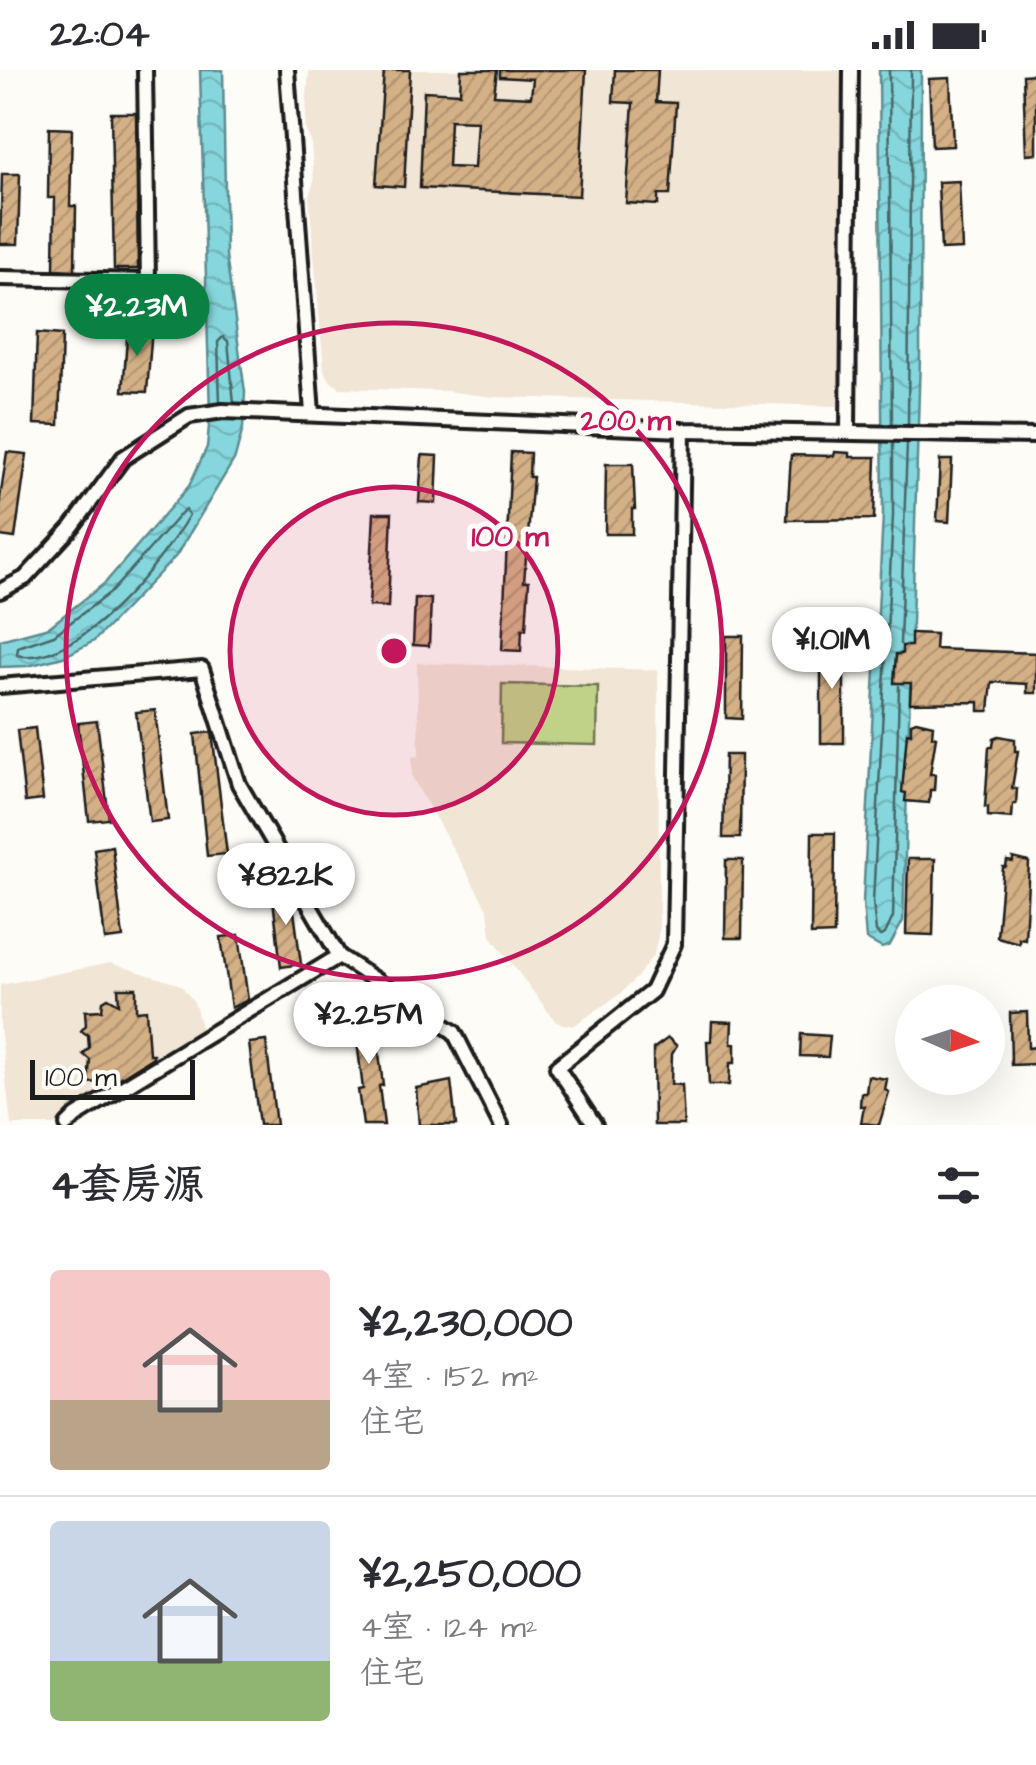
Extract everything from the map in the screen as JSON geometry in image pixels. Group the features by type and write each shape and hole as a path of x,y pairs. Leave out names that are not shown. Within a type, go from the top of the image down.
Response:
{"street":[{"path":"0,278 148,280 145,70"},
{"path":"287,70 312,414"},
{"path":"848,432 851,70"},
{"path":"0,591 25,578 72,527 123,458 189,416 223,410 683,430 1036,436"},
{"path":"595,1125 557,1067 652,991 674,944 683,430"},
{"path":"0,686 202,669 239,784 339,956 454,1032 501,1125"},
{"path":"67,1125 339,956"}],"shaded area":[{"path":"309,70 841,70 838,406 493,397 446,391 340,388 324,370 309,196 314,181 311,144 305,128"},
{"path":"417,663 658,670 659,931 654,954 620,994 573,1026 556,1022 491,936 488,910 412,777 412,757 419,756"},
{"path":"110,963 181,985 194,1002 203,1033 55,1125 11,1125 0,1025 0,985"}],"green space":[{"path":"502,684 598,686 597,745 501,743"}],"water":[{"path":"200,70 223,70 226,255 245,392 243,428 235,458 176,556 94,641 63,657 28,666 0,667 0,640 49,627 105,583 189,486 207,447 210,415"},
{"path":"879,70 921,70 920,357 903,921 890,945 882,948 866,939 863,902 883,515"}],"building":[{"path":"384,70 410,70 404,187 376,185"},
{"path":"461,70 497,70 494,95 531,97 533,79 500,77 500,70 586,70 579,196 420,188 424,91 460,93","holes":["450,120 477,121 474,168 448,167"]},
{"path":"615,70 658,70 656,102 676,103 670,195 658,195 658,205 626,203 633,103 613,102"},
{"path":"1036,74 1036,153 1026,154 1023,75"},
{"path":"950,78 953,146 932,147 929,79"},
{"path":"111,113 136,113 138,269 114,269"},
{"path":"49,128 72,129 70,206 76,206 75,270 54,269 55,198 48,198"},
{"path":"2,174 20,174 18,244 0,244"},
{"path":"959,181 962,249 941,250 938,182"},
{"path":"128,325 152,327 147,392 123,391"},
{"path":"37,333 62,335 59,425 34,424"},
{"path":"7,452 27,454 15,538 0,536 0,498"},
{"path":"511,452 530,453 529,477 533,477 524,581 529,581 526,629 522,629 521,651 502,650"},
{"path":"835,452 850,453 850,457 876,457 874,519 787,520 791,455 834,456"},
{"path":"422,455 438,456 436,503 419,502"},
{"path":"940,460 952,460 949,522 937,521"},
{"path":"606,464 633,464 632,534 605,534"},
{"path":"374,513 392,513 388,607 369,606"},
{"path":"415,598 431,599 429,646 413,645"},
{"path":"911,633 936,634 935,649 1036,653 1036,693 1027,693 1027,684 992,682 989,711 979,711 979,702 910,703 911,683 894,683 896,654 902,654 902,646 911,646"},
{"path":"726,636 743,636 742,719 726,718"},
{"path":"821,641 844,641 844,743 821,743"},
{"path":"155,710 168,820 150,822 136,712"},
{"path":"97,721 109,819 89,821 78,723"},
{"path":"911,723 933,725 932,736 936,737 930,774 935,774 934,790 930,790 929,803 905,801 906,793 902,792 907,732 911,733"},
{"path":"35,728 43,800 25,802 17,730"},
{"path":"212,732 227,854 207,856 195,734"},
{"path":"999,736 1015,739 1018,751 1012,818 988,816 985,807 989,747"},
{"path":"725,755 741,755 740,838 723,838"},
{"path":"812,833 835,833 834,934 811,935"},
{"path":"112,846 123,938 105,940 94,849"},
{"path":"1013,858 1029,862 1025,939 1019,938 1019,943 997,937 1003,867"},
{"path":"908,859 935,859 933,935 906,934"},
{"path":"726,860 743,860 742,938 725,938"},
{"path":"289,889 301,964 281,967 272,891"},
{"path":"239,935 248,1000 231,1008 221,937"},
{"path":"118,988 136,988 136,1011 146,1010 149,1054 153,1057 115,1081 88,1083 90,1060 83,1054 89,1048 88,1035 81,1031 86,1025 85,1011 102,1010 103,1001 108,998 119,1004"},
{"path":"373,1006 384,1125 363,1125 358,1090 363,1089 353,1009"},
{"path":"1027,1012 1028,1048 1036,1047 1036,1064 1011,1065 1010,1013"},
{"path":"712,1021 732,1022 735,1063 730,1063 729,1085 709,1085 707,1041 711,1041"},
{"path":"801,1034 830,1036 828,1057 800,1056"},
{"path":"668,1038 677,1046 672,1054 671,1084 682,1085 684,1125 654,1125 653,1049"},
{"path":"266,1041 276,1125 259,1125 249,1043"},
{"path":"868,1076 887,1079 885,1090 889,1092 879,1125 861,1123 861,1093 866,1093"},
{"path":"451,1081 456,1125 419,1125 416,1088"}]}
